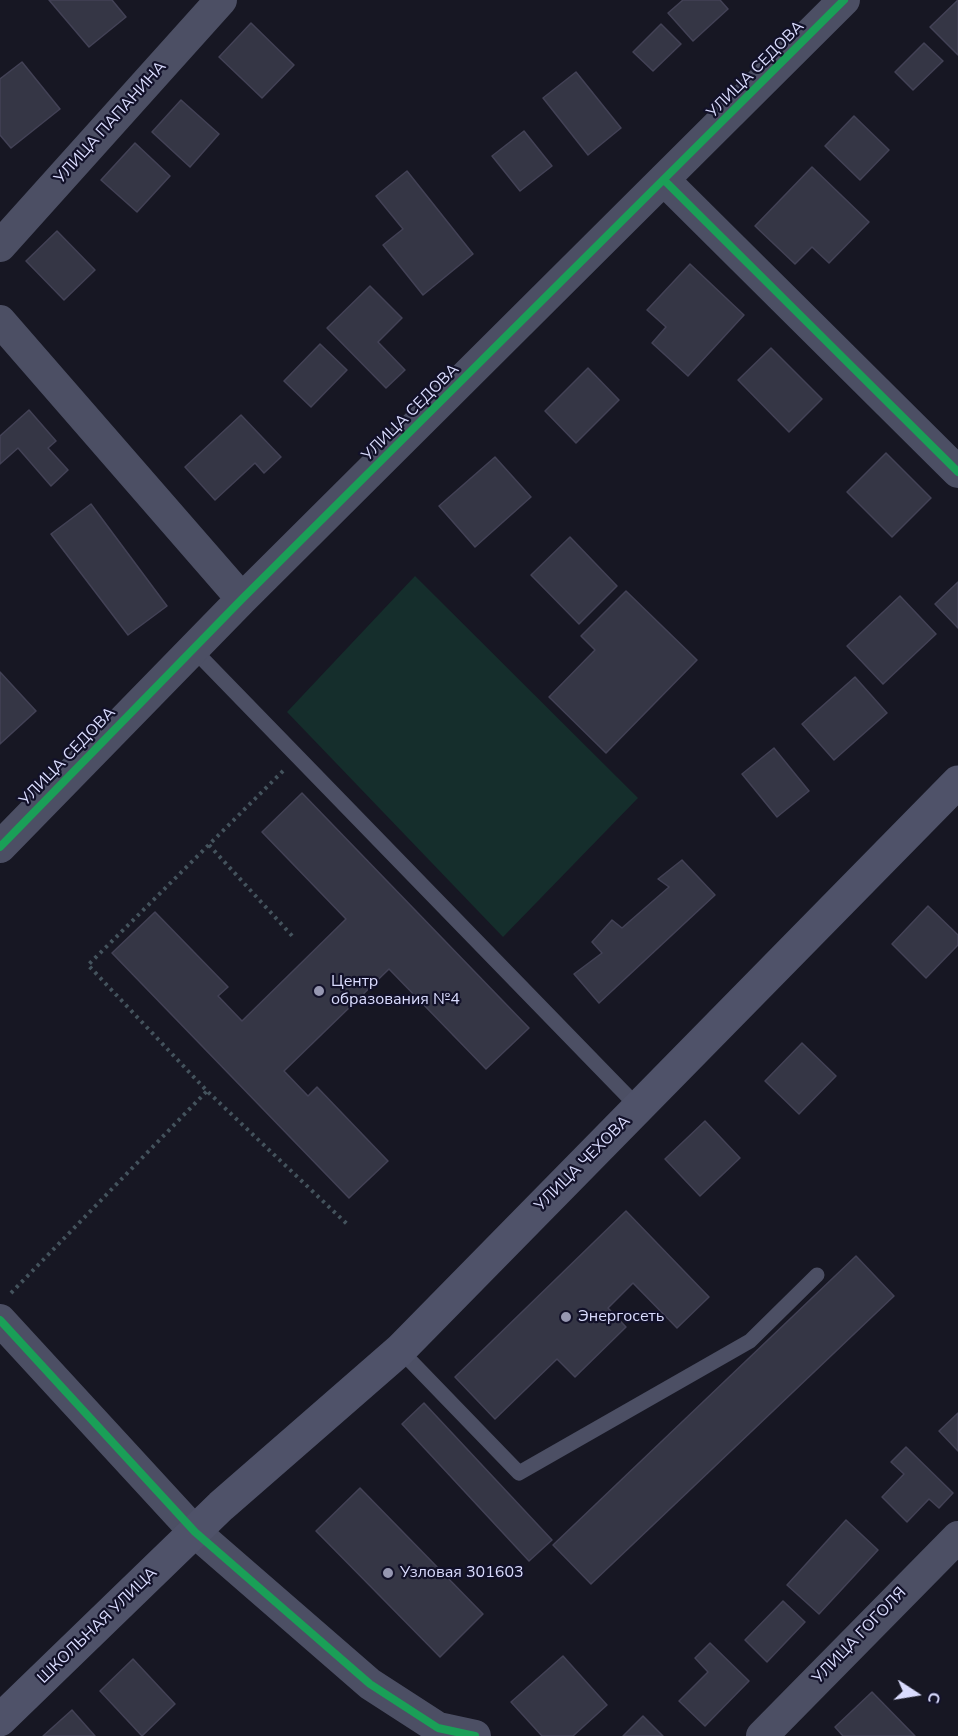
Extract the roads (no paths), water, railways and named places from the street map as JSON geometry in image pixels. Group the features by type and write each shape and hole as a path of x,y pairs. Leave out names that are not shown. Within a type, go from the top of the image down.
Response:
{"main road":[{"name":"УЛИЦА ЧЕХОВА","path":"195,1532 400,1350 958,782"},
{"name":"ШКОЛЬНАЯ УЛИЦА","path":"0,1720 195,1532"}],"street":[{"name":"УЛИЦА ПАПАНИНА","path":"0,246 221,0"},
{"name":"УЛИЦА СЕДОВА","path":"0,847 242,599 665,181 844,0"},
{"path":"665,181 958,472"},
{"path":"0,321 242,599"},
{"path":"4,1307 195,1532 370,1684 434,1732 475,1736"},
{"name":"УЛИЦА ГОГОЛЯ","path":"762,1736 958,1537"}],"lane":[{"path":"193,649 639,1108"},
{"path":"400,1350 519,1473 750,1341 817,1275"}],"place":[{"name":"Центр образования №4","path":"319,991"},
{"name":"Энергосеть","path":"566,1317"},
{"name":"Узловая 301603","path":"388,1573"}]}
